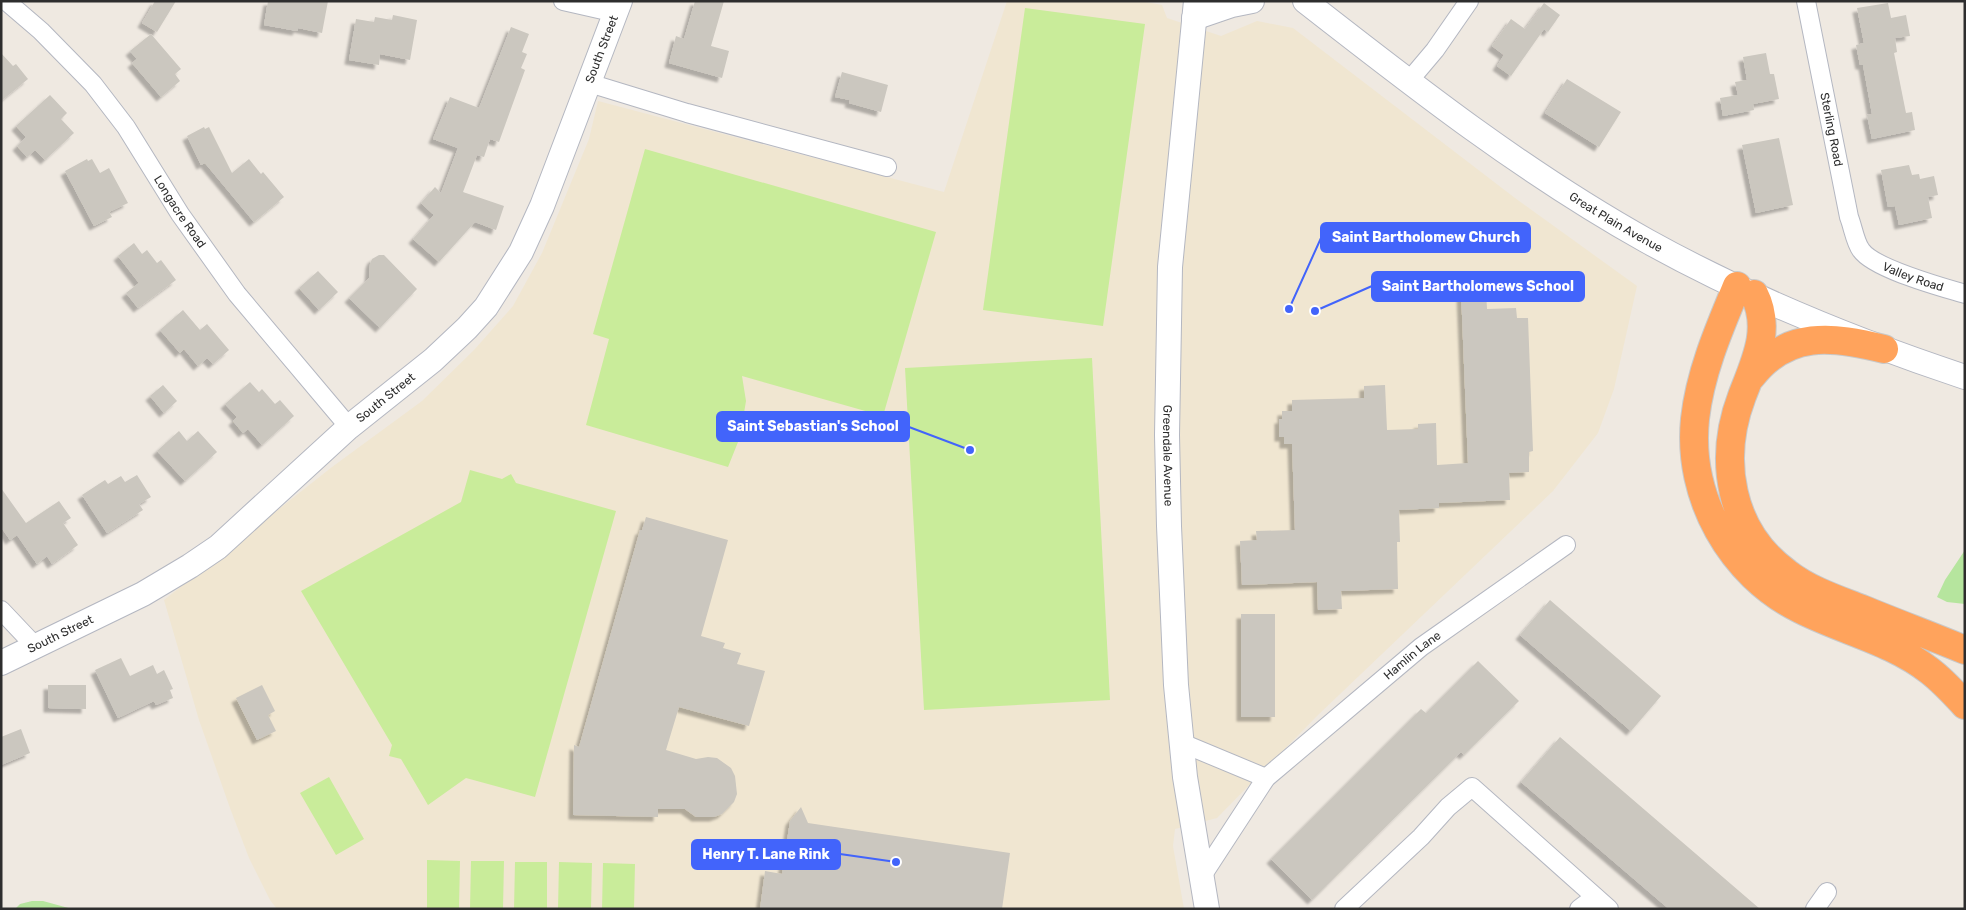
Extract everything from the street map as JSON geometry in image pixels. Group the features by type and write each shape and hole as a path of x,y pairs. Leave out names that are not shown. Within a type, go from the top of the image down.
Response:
{"highway":[{"path":"1965,650 1810,588 1786,573 1767,555 1750,534 1740,512 1730,473 1730,443 1736,412 1756,358 1762,334 1762,313 1746,290 1717,334 1700,390 1695,420 1695,450 1699,478 1707,504 1719,530 1739,562 1770,592 1801,610 1888,646 1916,661 1944,683 1965,706"},
{"path":"1742,396 1749,380 1764,362 1783,349 1805,341 1829,338 1842,339 1884,349"}],"main road":[{"path":"1195,10 1252,1"},
{"name":"Great Plain Avenue","path":"1304,1 1470,128 1578,200 1654,245 1746,290 1840,332 1965,377"},
{"name":"South Street","path":"1,663 143,594 218,547 349,427 432,360 468,328 495,295 522,252 542,206 618,7"},
{"name":"Greendale Avenue","path":"1195,10 1170,267 1168,364 1169,526 1176,685 1185,777 1207,909"}],"street":[{"name":"Longacre Road","path":"6,1 41,31 93,84 126,127 180,214 237,294 349,427"},
{"path":"563,1 618,7"},
{"path":"1408,82 1435,50 1469,1"},
{"name":"Sterling Road","path":"1806,1 1849,217 1861,251 1866,254"},
{"path":"589,83 687,113 887,167"},
{"name":"Valley Road","path":"1866,254 1879,264 1921,281 1965,294"},
{"name":"Hamlin Lane","path":"1202,876 1266,778 1421,647 1566,545"},
{"path":"1,610 36,647"},
{"path":"1182,743 1266,778"},
{"path":"1344,909 1420,837 1448,807 1472,787 1602,903"},
{"path":"1815,909 1827,892"},
{"path":"1578,909 1602,903"}],"shaded area":[{"path":"1007,1 1141,1 1162,5 1167,18 1221,36 1257,21 1293,28 1515,198 1637,286 1614,389 1598,433 1553,491 1318,715 1217,818 1175,829 1173,846 1184,909 277,909 270,900 249,858 230,808 199,720 164,600 332,467 422,401 474,350 513,306 542,253 589,139 598,101 944,192"}],"green space":[{"path":"1025,8 1145,24 1103,326 983,310"},
{"path":"645,149 936,232 883,416 742,376 746,401 740,437 728,467 586,425 609,339 593,334"},
{"path":"1092,358 1110,700 924,710 905,368"},
{"path":"470,470 502,479 511,474 516,483 616,511 535,797 466,778 428,805 401,759 389,756 392,745 301,591 461,502"},
{"path":"1965,550 1965,604 1947,602 1937,597 1945,580"},
{"path":"329,777 364,839 336,855 300,793"},
{"path":"427,860 460,861 459,909 427,909"},
{"path":"471,861 504,861 503,909 470,909"},
{"path":"515,862 547,862 547,909 514,909"},
{"path":"559,862 592,863 591,909 558,909"},
{"path":"603,863 635,864 634,909 602,909"},
{"path":"43,901 72,909 15,909 20,904"}],"building":[{"path":"155,1 176,1 157,32 142,23"},
{"path":"268,1 328,1 322,33 298,28 297,31 264,25"},
{"path":"695,1 724,1 711,46 729,51 722,78 669,63 676,36 684,39"},
{"path":"1544,3 1560,15 1548,32 1544,29 1511,76 1497,66 1504,55 1492,46 1511,19 1525,29"},
{"path":"1888,3 1891,18 1906,15 1910,36 1895,38 1897,52 1894,53 1906,113 1912,112 1915,130 1872,139 1867,115 1872,114 1863,65 1860,65 1856,45 1864,43 1857,8"},
{"path":"393,15 417,20 410,60 380,54 379,65 349,60 356,19 374,22 375,17 392,20"},
{"path":"511,27 529,34 522,52 527,54 521,68 525,70 499,142 490,139 484,157 477,155 463,192 504,206 496,230 475,222 439,262 413,239 434,215 421,203 435,187 441,193 458,148 433,139 450,97 479,108"},
{"path":"151,34 181,69 175,74 180,81 161,97 132,63 137,59 130,51"},
{"path":"1,53 13,66 16,64 28,79 1,101"},
{"path":"1766,53 1770,74 1774,74 1779,99 1753,104 1754,110 1723,116 1720,98 1738,95 1735,82 1747,80 1743,57"},
{"path":"842,72 888,85 881,112 849,103 850,100 835,97"},
{"path":"1567,79 1621,112 1599,147 1545,113"},
{"path":"50,95 67,113 61,119 74,133 45,160 35,150 27,157 17,146 26,137 16,126"},
{"path":"204,127 205,129 209,127 232,173 249,159 284,197 254,222 205,163 201,165 187,136"},
{"path":"1779,138 1793,205 1756,213 1742,145"},
{"path":"87,159 88,161 92,159 100,173 109,168 128,203 109,212 112,217 94,226 65,171"},
{"path":"1909,165 1912,175 1919,174 1920,179 1934,176 1938,195 1928,197 1932,218 1899,225 1895,206 1888,207 1881,170"},
{"path":"134,243 142,254 147,250 157,263 161,260 176,280 138,308 126,293 139,283 118,256"},
{"path":"379,255 384,255 417,289 380,328 349,298 369,278 372,259"},
{"path":"318,271 338,292 319,310 299,288"},
{"path":"1461,291 1486,291 1487,309 1516,308 1517,318 1528,318 1533,451 1529,452 1529,472 1509,473 1510,500 1439,503 1439,508 1399,510 1400,542 1397,542 1398,589 1341,591 1342,609 1318,610 1317,582 1242,585 1240,541 1257,540 1256,531 1295,530 1292,444 1284,444 1284,437 1279,437 1279,419 1282,419 1282,411 1292,411 1292,400 1364,398 1364,386 1385,385 1387,430 1418,429 1418,424 1436,423 1437,465 1468,463"},
{"path":"183,310 200,330 207,324 229,350 213,364 207,358 198,366 184,349 180,353 160,330"},
{"path":"250,382 259,392 262,389 275,404 280,400 294,416 262,445 248,429 243,433 233,421 237,417 225,404"},
{"path":"163,385 177,401 164,413 150,396"},
{"path":"179,431 187,441 198,431 217,452 185,481 157,451"},
{"path":"137,475 151,497 139,504 143,510 107,533 82,495 105,480 108,484 121,476 125,482"},
{"path":"1,488 26,523 59,501 71,518 63,523 78,545 52,564 47,556 37,564 17,535 10,540 1,527"},
{"path":"646,517 728,540 701,636 725,643 723,648 741,653 737,664 765,671 749,726 679,707 666,750 696,759 717,758 731,768 735,776 737,794 734,802 722,814 714,817 696,817 685,809 658,809 658,817 573,815 574,745 579,747 640,530 642,530"},
{"path":"1550,600 1661,696 1631,731 1520,635"},
{"path":"1241,614 1275,614 1275,717 1241,717"},
{"path":"121,658 130,676 153,665 157,674 164,670 173,689 170,690 173,698 156,705 154,701 118,718 95,670"},
{"path":"1478,661 1519,701 1464,755 1461,752 1312,900 1271,859 1421,709 1426,713"},
{"path":"48,685 86,685 86,709 48,708"},
{"path":"262,685 275,711 268,715 276,731 257,740 236,698"},
{"path":"21,729 30,753 1,765 1,737"},
{"path":"1560,737 1760,909 1669,909 1557,813 1521,782"},
{"path":"801,807 808,823 1010,853 1002,909 760,909 765,871 782,874 790,821"}],"place":[{"name":"Saint Bartholomew Church","path":"1289,309"},
{"name":"Saint Bartholomews School","path":"1315,311"},
{"name":"Saint Sebastian's School","path":"970,450"},
{"name":"Henry T. Lane Rink","path":"896,862"}]}
